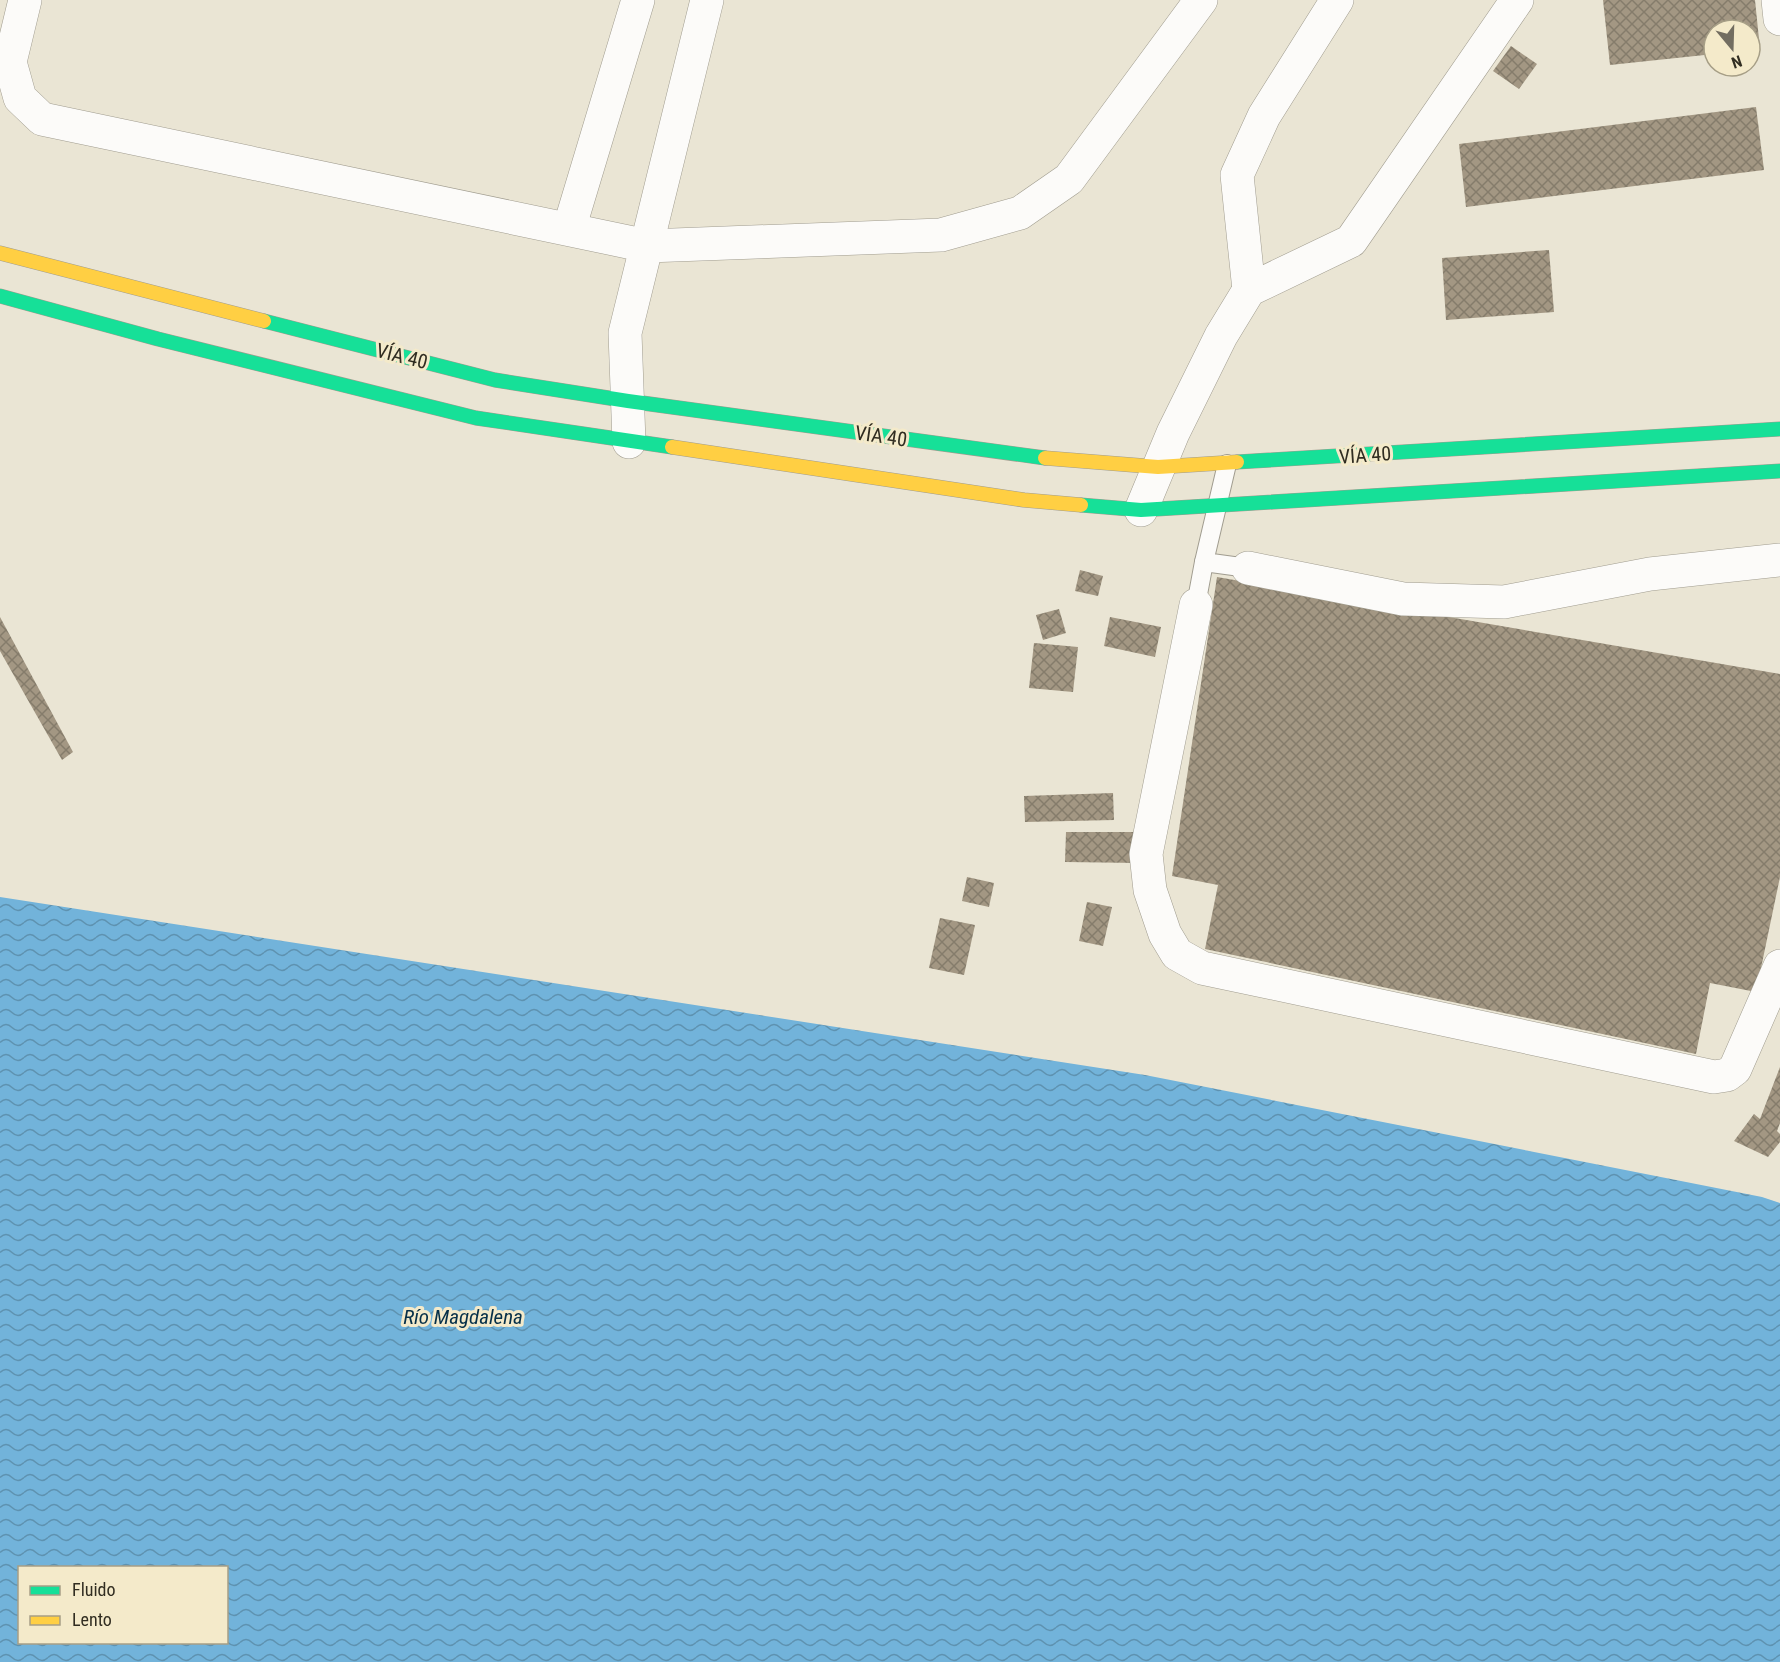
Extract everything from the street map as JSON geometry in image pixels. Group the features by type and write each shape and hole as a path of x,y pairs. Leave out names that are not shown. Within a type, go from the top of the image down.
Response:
{"highway":[{"name":"VÍA 40","path":"0,253 495,380 628,401 1031,457 1158,467 1780,429"},
{"path":"0,296 158,339 476,418 1024,500 1141,510 1780,471"}],"street":[{"path":"25,0 10,62 20,98 42,119 647,246 941,235 1020,213 1070,179 1202,0"},
{"path":"569,229 638,0"},
{"path":"629,442 625,333 706,0"},
{"path":"1249,290 1237,175 1264,116 1337,0"},
{"path":"1141,510 1158,467 1221,336 1249,290 1351,240 1517,0"},
{"path":"1778,0 1780,19"},
{"path":"1248,568 1403,599 1504,603 1650,574 1780,560"},
{"path":"1196,605 1146,854 1150,890 1165,934 1178,954 1202,968 1714,1077 1727,1075 1735,1069 1780,966"}],"lane":[{"path":"1196,605 1227,464"},
{"path":"1204,562 1248,568"}],"water":[{"name":"Río Magdalena","path":"0,897 1145,1075 1762,1197 1780,1203 1780,1662 0,1662"}],"building":[{"path":"1603,0 1755,0 1757,18 1702,18 1702,55 1610,65"},
{"path":"1511,46 1537,64 1519,89 1493,71"},
{"path":"1756,107 1764,170 1466,207 1459,144"},
{"path":"1549,250 1554,312 1446,320 1442,258"},
{"path":"1080,570 1103,576 1098,596 1075,591"},
{"path":"1217,577 1780,674 1780,877 1756,992 1710,983 1696,1054 1205,949 1218,885 1172,876"},
{"path":"1059,609 1066,633 1043,640 1036,615"},
{"path":"0,617 73,752 62,760 0,651"},
{"path":"1110,617 1161,627 1155,657 1104,646"},
{"path":"1034,643 1078,647 1073,692 1029,688"},
{"path":"1113,793 1114,820 1025,822 1024,796"},
{"path":"1066,832 1139,832 1138,863 1065,862"},
{"path":"967,877 994,883 989,907 962,901"},
{"path":"1087,902 1112,907 1103,946 1079,941"},
{"path":"940,918 975,925 964,975 929,968"},
{"path":"1780,1067 1780,1123 1777,1131 1780,1134 1780,1142 1768,1157 1734,1141 1754,1114 1760,1119"}],"traffic: fast":[{"path":"0,296 158,339 476,418 672,447"},
{"path":"264,321 495,380 628,401 1045,458"},
{"path":"1237,462 1780,429"},
{"path":"1081,505 1141,510 1780,471"}],"traffic: slow":[{"path":"0,253 264,321"},
{"path":"672,447 1024,500 1081,505"},
{"path":"1045,458 1158,467 1237,462"}]}
